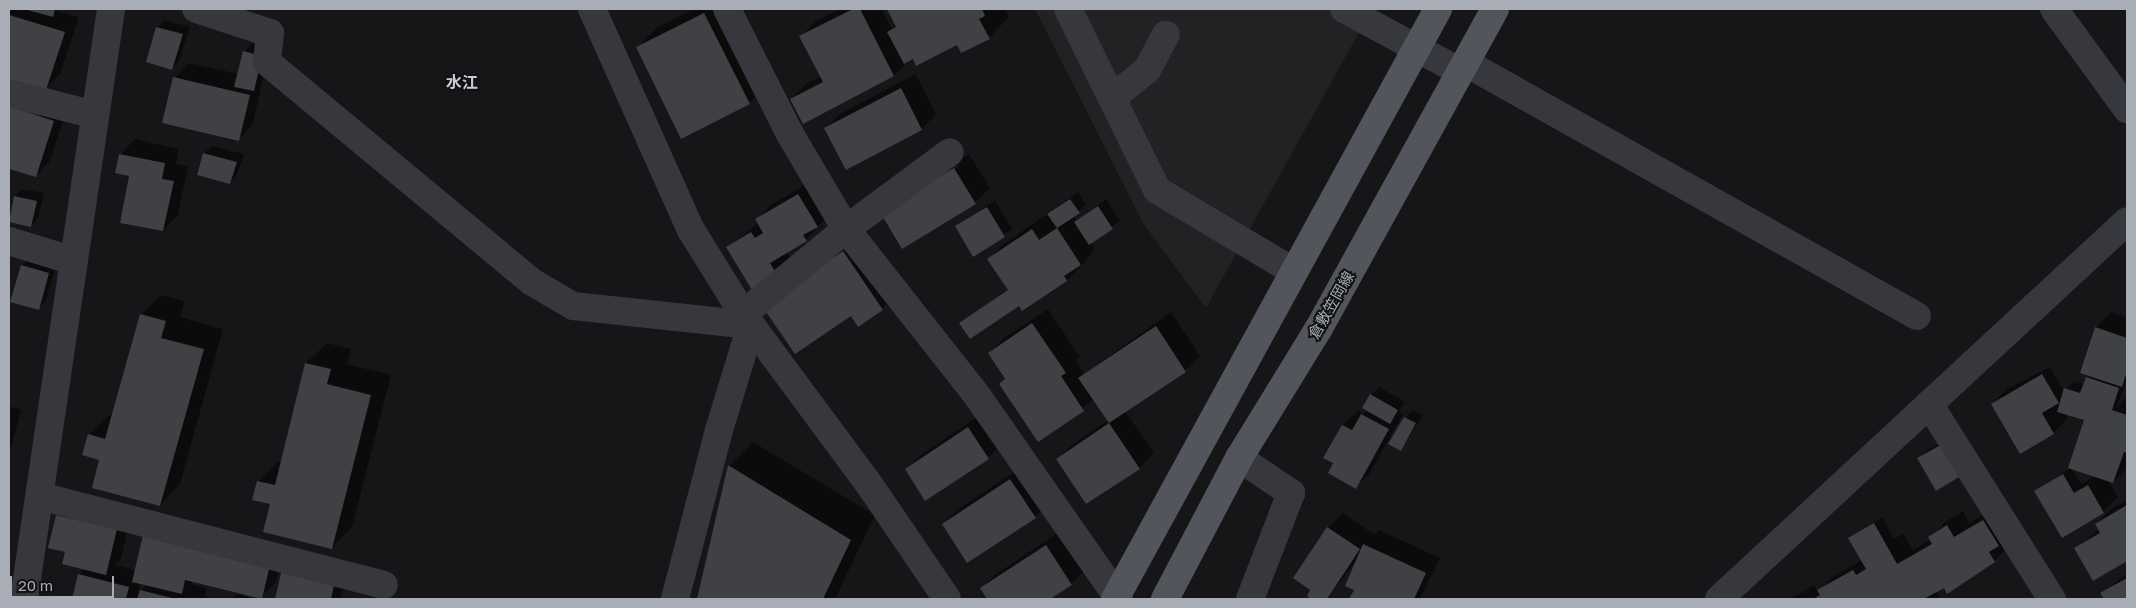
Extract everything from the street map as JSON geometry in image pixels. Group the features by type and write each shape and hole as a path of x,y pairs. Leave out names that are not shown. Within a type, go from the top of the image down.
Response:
{"main road":[{"path":"1117,598 1293,271 1438,9"},
{"name":"倉敷笠岡線","path":"1165,599 1239,458 1319,328 1495,9"}],"street":[{"path":"24,599 110,9"},
{"path":"196,9 270,32 268,62 532,282 574,306 747,320"},
{"path":"592,9 691,230 747,320 871,487 947,599"},
{"path":"727,9 790,134 846,229 978,397 1117,598"},
{"path":"1068,9 1157,190 1293,271"},
{"path":"1344,9 1417,47 1463,67 1917,316"},
{"path":"2054,9 2127,109"},
{"path":"1112,98 1147,70 1166,35"},
{"path":"9,93 95,116"},
{"path":"675,599 747,320 846,229 950,152"},
{"path":"1719,599 2127,221"},
{"path":"9,241 74,261"},
{"path":"1929,404 2052,599"},
{"path":"1239,458 1291,494 1250,599"},
{"path":"40,496 384,585"}],"shaded area":[{"path":"1035,9 1372,9 1206,308 1143,223"}],"building":[{"path":"24,9 55,9 53,17"},
{"path":"853,9 860,9 894,76 803,124 790,99 823,82 799,36"},
{"path":"887,9 982,9 985,16 979,19 990,39 961,53 957,45 916,66 913,59 904,64 887,32 896,27"},
{"path":"704,13 750,104 681,139 636,47"},
{"path":"9,15 65,32 46,90 9,79"},
{"path":"156,27 183,34 172,70 146,62"},
{"path":"243,51 262,56 254,91 234,87"},
{"path":"173,77 250,95 239,141 162,123"},
{"path":"901,88 922,130 846,170 824,128"},
{"path":"9,106 54,121 36,177 9,169"},
{"path":"203,153 237,162 230,184 197,175"},
{"path":"119,154 165,163 162,179 174,181 163,231 120,223 129,176 115,173"},
{"path":"954,168 976,204 902,249 880,212"},
{"path":"798,194 818,227 803,235 807,241 770,263 777,275 752,290 726,247 751,232 755,238 763,233 755,219"},
{"path":"14,196 37,201 31,227 9,222"},
{"path":"1070,199 1080,213 1057,228 1047,214"},
{"path":"1098,206 1113,229 1089,245 1074,222"},
{"path":"987,207 1005,237 973,257 955,226"},
{"path":"1057,228 1081,265 1064,276 1067,281 1022,311 1019,306 970,339 959,323 1008,290 987,259 1032,229 1039,240"},
{"path":"843,251 883,310 858,327 851,316 795,354 762,306"},
{"path":"21,265 49,273 39,310 10,302"},
{"path":"140,314 166,321 161,338 204,349 160,506 92,488 99,460 82,455 88,434 105,439"},
{"path":"1032,323 1066,373 1061,376 1084,411 1038,442 999,384 1005,379 988,353"},
{"path":"1156,326 1186,372 1109,423 1078,378"},
{"path":"2095,327 2127,338 2127,371 2122,387 2080,373"},
{"path":"305,363 331,369 327,384 371,395 332,549 263,532 270,504 252,500 257,481 275,485"},
{"path":"2042,374 2059,403 2042,413 2054,434 2020,454 1991,404"},
{"path":"2086,377 2119,388 2112,410 2127,415 2127,453 2124,452 2113,483 2068,468 2084,420 2057,412 2064,388 2080,393"},
{"path":"1370,394 1398,410 1390,424 1362,408"},
{"path":"1361,414 1389,429 1356,489 1328,473 1333,463 1323,458 1342,425 1352,430"},
{"path":"1404,417 1416,423 1401,451 1388,444"},
{"path":"1109,423 1140,469 1086,504 1056,459"},
{"path":"968,427 989,459 925,501 905,469"},
{"path":"1946,442 1964,474 1936,491 1917,458"},
{"path":"728,465 851,540 823,599 697,599"},
{"path":"2063,474 2074,493 2088,485 2104,513 2062,538 2034,491"},
{"path":"1010,479 1036,518 967,563 942,524"},
{"path":"2127,505 2127,561 2093,581 2074,548 2100,533 2095,524"},
{"path":"56,515 117,529 106,575 62,564 65,552 48,548"},
{"path":"1983,520 1999,546 1989,552 1995,562 1947,594 1944,588 1924,599 1813,599 1820,595 1817,590 1853,570 1856,575 1866,569 1848,538 1874,523 1897,564 1932,544 1928,537 1947,525 1954,537"},
{"path":"1327,527 1360,549 1327,599 1311,599 1307,596 1310,590 1293,578"},
{"path":"143,535 270,565 262,599 185,580 182,594 132,582"},
{"path":"1363,544 1426,573 1414,599 1349,599 1354,590 1345,586"},
{"path":"1046,545 1072,585 1050,599 987,599 980,588"},
{"path":"282,569 335,581 331,599 275,599"},
{"path":"78,574 129,587 126,599 72,599"},
{"path":"2127,578 2127,599 2104,599 2100,593"},
{"path":"140,590 176,599 137,599"}],"district":[{"name":"水江","path":"462,82"}]}
